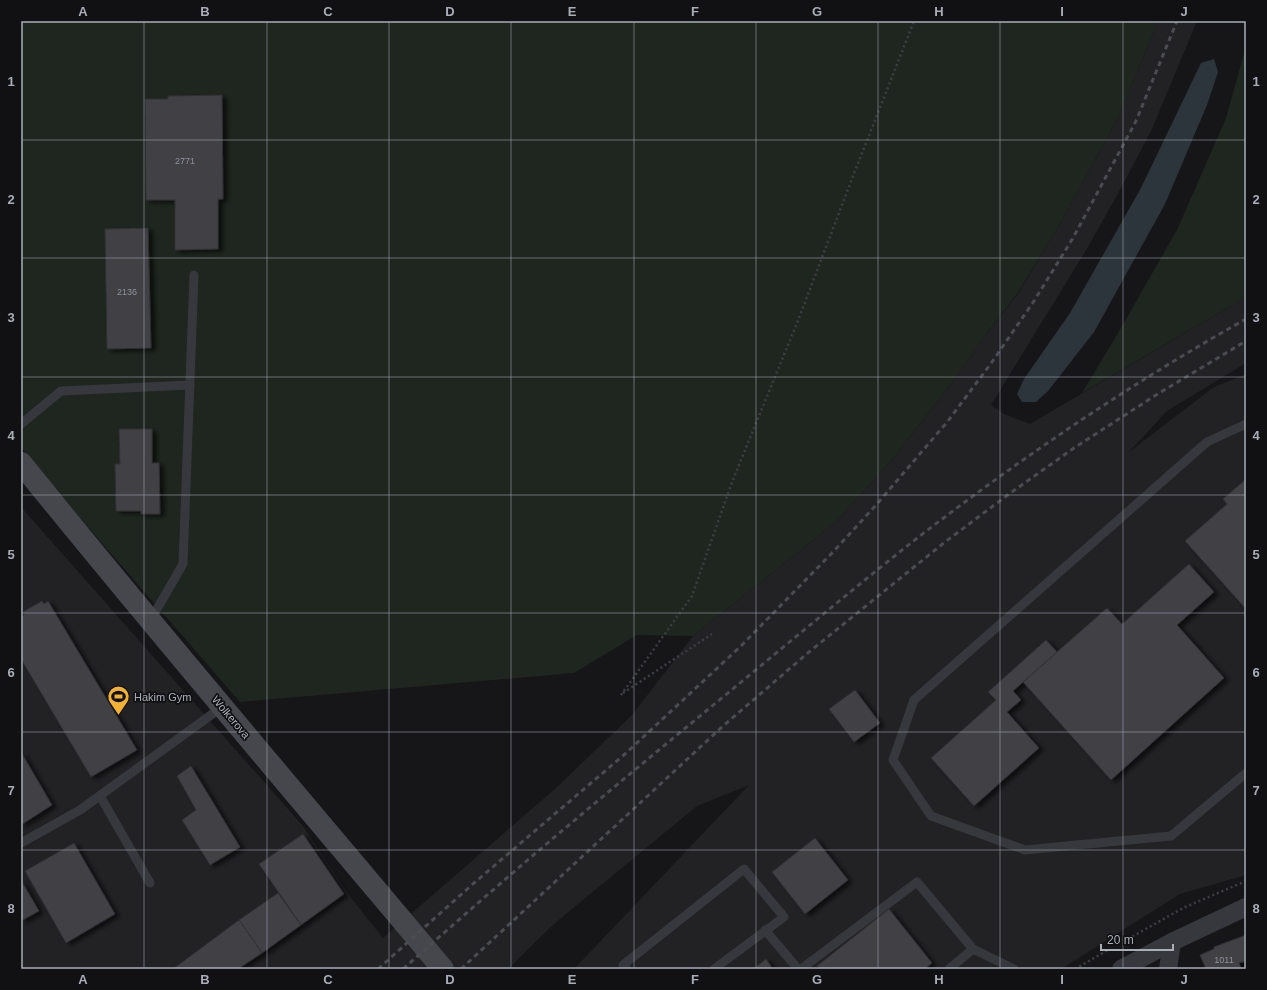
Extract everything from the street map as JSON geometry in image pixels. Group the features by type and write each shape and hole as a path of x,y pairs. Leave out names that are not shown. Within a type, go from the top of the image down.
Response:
{"main road":[{"name":"Wolkerova","path":"21,463 150,621 443,969"}],"street":[{"path":"1121,969 1172,942 1246,907"},
{"path":"1168,969 1172,942"}],"lane":[{"path":"150,621 183,564 194,275"},
{"path":"21,424 61,391 190,385"},
{"path":"1246,424 1207,442 914,700 894,760 931,816 1025,850 1171,836 1246,773"},
{"path":"21,843 80,810 222,707"},
{"path":"100,796 150,883"},
{"path":"627,969 623,965 744,869 784,917 714,969"},
{"path":"801,969 917,882 973,949 1014,969"},
{"path":"765,930 798,969"},
{"path":"949,969 973,949"}],"path":[{"path":"712,634 621,695 692,596 732,482 797,323 914,21"}],"shaded area":[{"path":"21,21 1158,21 1120,114 1057,229 1019,291 954,380 891,461 836,522 693,636 637,635 574,673 240,702 54,488 21,447"},
{"path":"1158,21 1197,21 1152,129 1121,188 1088,247 991,405 1004,414 1030,424 1246,297 1246,363 1167,411 1129,452 1214,387 1246,374 1246,875 1180,894 1061,969 574,969 749,785 697,806 555,923 508,969 21,969 21,507 303,826 352,899 383,938 556,788 632,715 693,636 836,522 891,461 954,380 987,333 1019,292 1057,229 1120,114"},
{"path":"1246,46 1246,297 1082,393 1177,230 1226,118"},
{"path":"1214,59 1218,72 1207,105 1165,204 1094,332 1048,391 1036,402 1022,402 1017,394 1024,379 1070,313 1141,188 1201,63"}],"building":[{"path":"222,95 223,199 218,199 218,249 175,250 175,200 146,200 145,99 168,99 168,96"},
{"path":"148,228 151,348 107,349 105,229"},
{"path":"119,429 152,429 152,463 159,463 160,514 141,514 141,511 116,511 115,464 120,464"},
{"path":"1246,479 1246,609 1185,541 1227,504 1223,499"},
{"path":"1189,564 1214,592 1177,625 1224,678 1111,780 1023,682 1107,608 1122,624"},
{"path":"42,601 44,604 48,601 137,750 91,777 21,659 21,617 24,615 23,612"},
{"path":"1046,640 1057,652 1013,691 1021,700 1007,712 1039,748 974,806 931,758 996,700 988,692"},
{"path":"855,690 880,723 854,742 829,709"},
{"path":"21,752 52,805 21,825"},
{"path":"191,766 240,847 210,865 182,820 196,810 177,776"},
{"path":"303,834 344,894 301,925 259,864"},
{"path":"815,838 848,880 805,914 772,872"},
{"path":"74,843 115,914 66,943 25,871"},
{"path":"21,880 39,911 21,921"},
{"path":"278,893 301,925 262,953 239,920"},
{"path":"889,909 932,963 925,969 820,969 817,966"},
{"path":"239,920 262,953 238,969 173,969"},
{"path":"1246,935 1246,961 1239,963 1241,968 1206,969 1200,955 1214,949 1214,947"},
{"path":"766,959 773,969 753,969"}],"railway":[{"path":"378,969 474,883 625,754 741,646 833,552 877,504 948,421 992,362 1034,301 1073,238 1136,121 1177,21"},
{"path":"403,969 581,815 916,539 1036,451 1077,423 1160,369 1246,319"},
{"path":"461,969 723,726 809,652 945,542 1074,448 1156,395 1246,341"}],"place":[{"name":"Hakim Gym","path":"119,716"}]}
